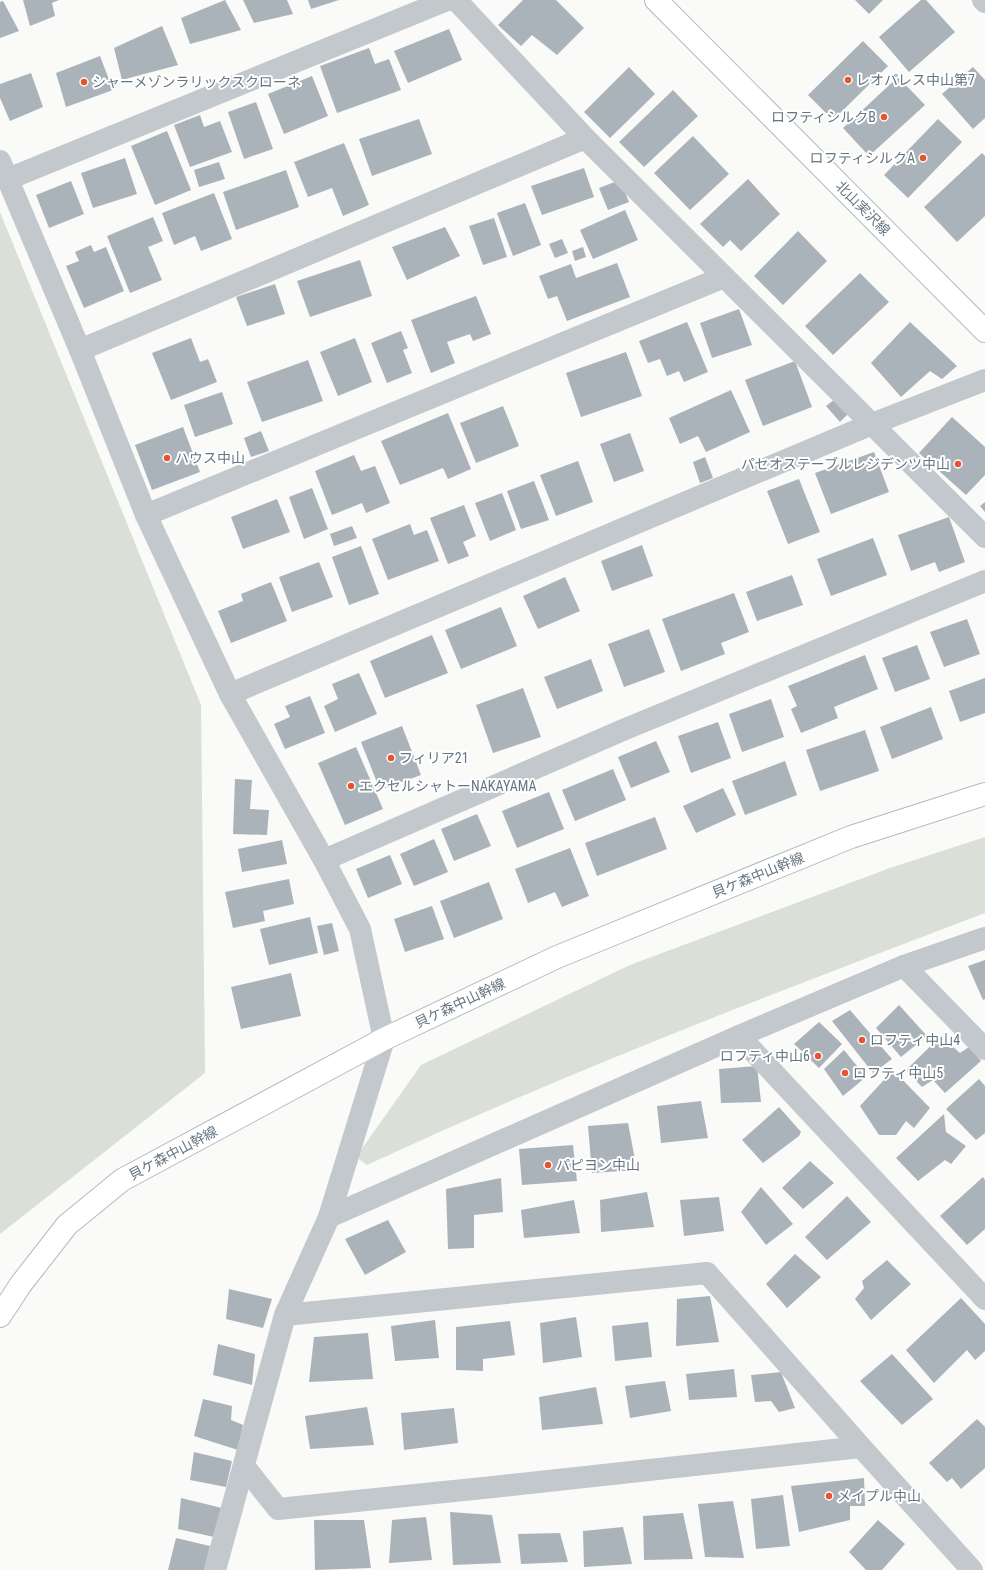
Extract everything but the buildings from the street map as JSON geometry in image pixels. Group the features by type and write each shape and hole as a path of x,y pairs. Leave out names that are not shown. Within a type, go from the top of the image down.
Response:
{"street":[{"path":"215,1570 285,1315 329,1217 384,1039 360,929 324,860 230,694 146,514 80,350 4,170 447,0"},
{"path":"456,0 585,138 985,537"},
{"name":"北山実沢線","path":"656,0 985,331"},
{"path":"80,350 585,138"},
{"path":"146,514 724,277"},
{"path":"230,694 872,424 985,380"},
{"path":"324,860 623,730 985,581"},
{"name":"貝ケ森中山幹線","path":"0,1316 21,1284 67,1226 122,1180 384,1039 565,954 851,837 985,794"},
{"path":"329,1217 739,1036 904,966 985,938"},
{"path":"904,966 985,1050"},
{"path":"739,1036 985,1299"},
{"path":"285,1315 707,1273 972,1570"},
{"path":"244,1466 278,1509 861,1447"}],"shaded area":[{"path":"0,212 201,705 205,1073 0,1234"},
{"path":"985,837 985,913 674,1033 443,1130 367,1165 356,1157 421,1065 630,965 890,868"}],"place":[{"name":"レオパレス中山第7","path":"848,80"},
{"name":"シャーメゾンラリックスクローネ","path":"84,82"},
{"name":"ロフティシルクB","path":"884,117"},
{"name":"ロフティシルクA","path":"923,158"},
{"name":"ハウス中山","path":"167,458"},
{"name":"パセオステーブルレジデンツ中山","path":"958,464"},
{"name":"フィリア21","path":"391,758"},
{"name":"エクセルシャトーNAKAYAMA","path":"351,786"},
{"name":"ロフティ中山4","path":"862,1040"},
{"name":"ロフティ中山6","path":"818,1056"},
{"name":"ロフティ中山5","path":"845,1073"},
{"name":"パピヨン中山","path":"548,1165"},
{"name":"メイプル中山","path":"829,1496"}]}
